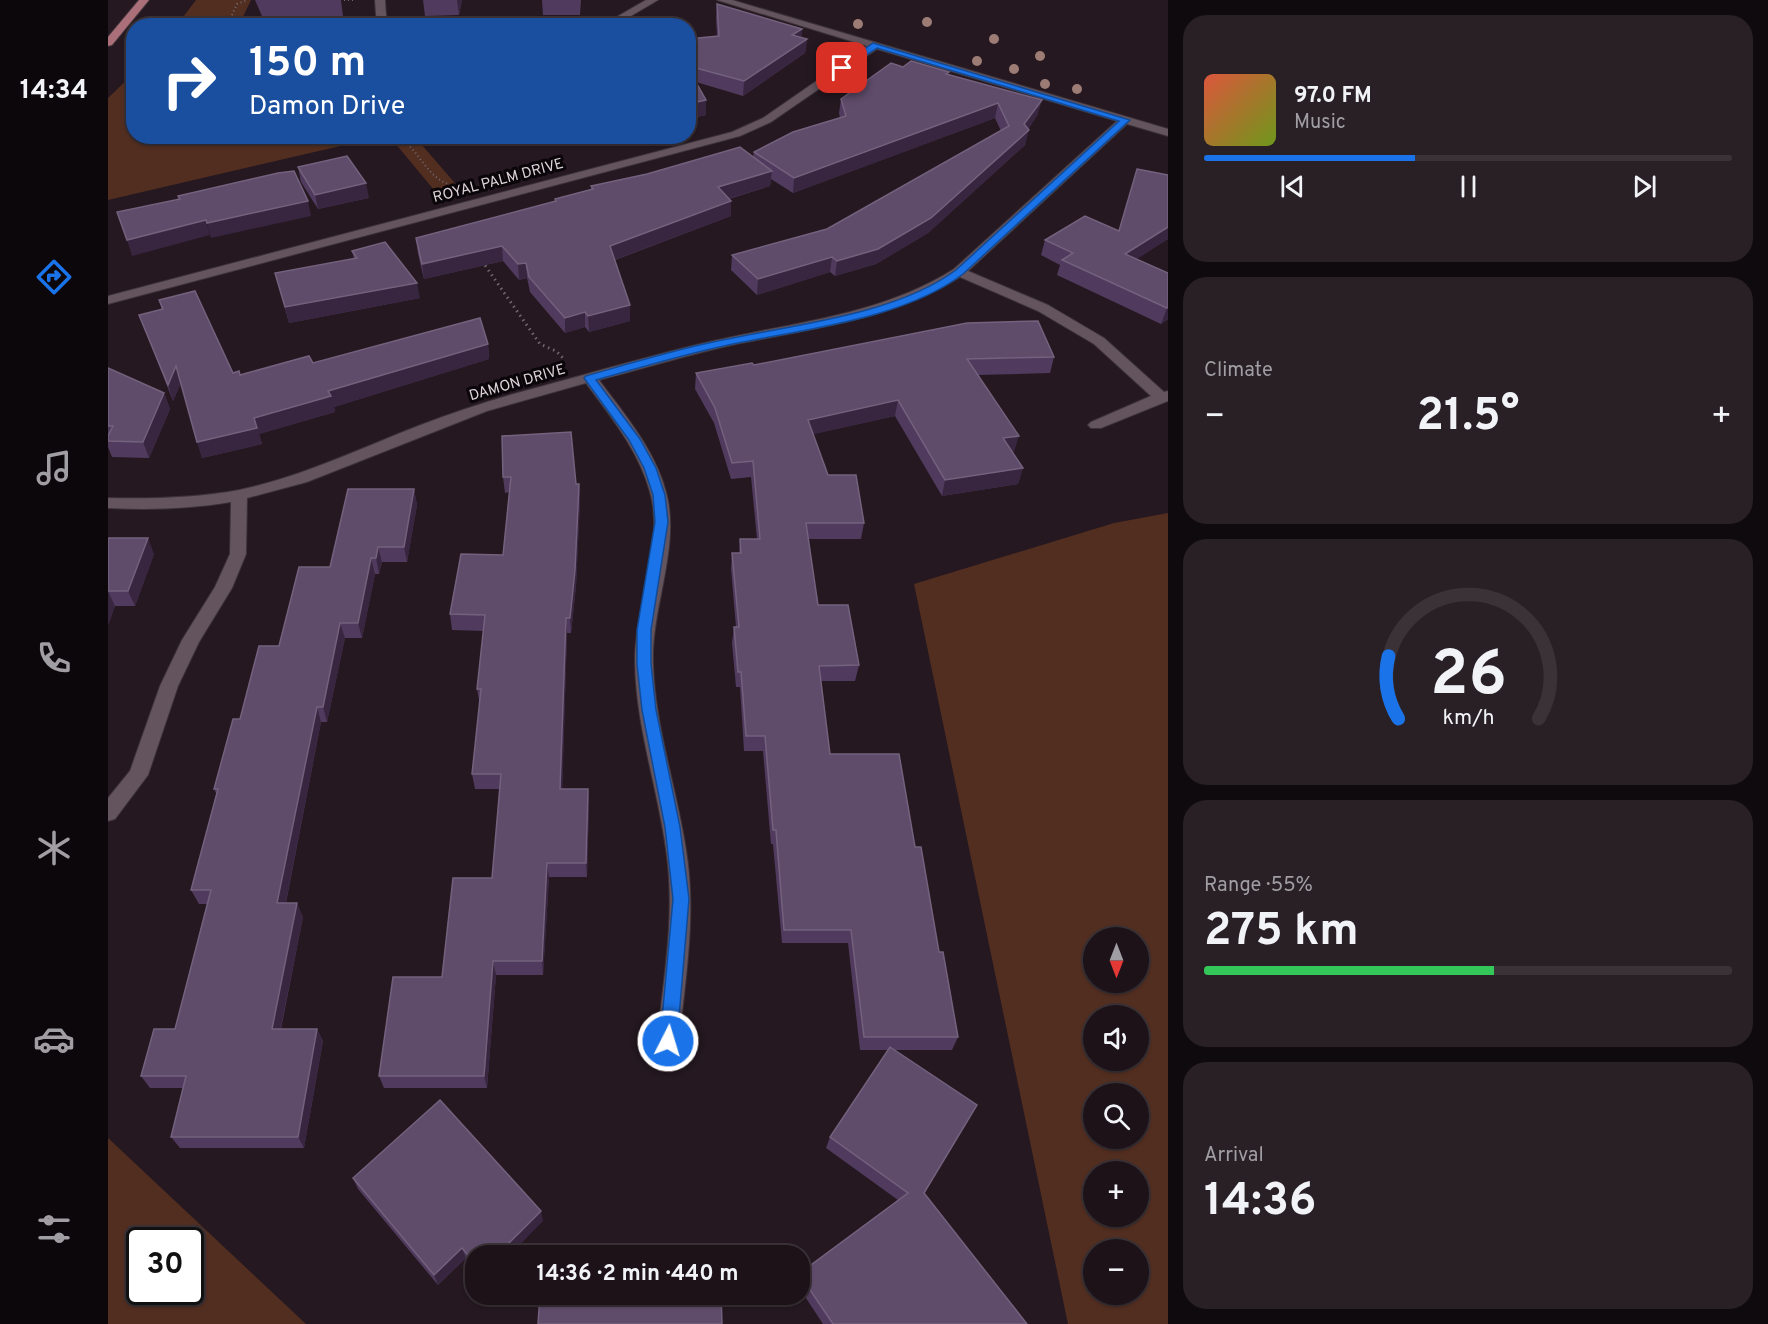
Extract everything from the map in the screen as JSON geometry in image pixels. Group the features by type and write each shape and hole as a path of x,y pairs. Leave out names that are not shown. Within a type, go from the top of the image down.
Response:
{"main road":[{"path":"129,18 144,0"},
{"path":"108,43 126,22"}],"street":[{"path":"380,0 383,18"},
{"path":"620,18 653,0"},
{"path":"722,0 1168,133"},
{"name":"ROYAL PALM DRIVE","path":"108,300 736,135 767,120 876,45"},
{"name":"DAMON DRIVE","path":"108,503 178,503 239,495 338,466 481,408 712,345 898,304 941,286 959,272 1125,120"},
{"path":"959,272 1017,296 1070,323 1099,341 1164,396 1096,425"},
{"path":"590,378 634,439 650,468 659,495 662,522 644,630 644,664 649,710 673,827 681,899 668,1041"},
{"path":"108,813 138,776 169,686 191,640 223,588 238,554 239,495"}],"path":[{"path":"231,18 237,4 248,0"},
{"path":"333,0 363,0"},
{"path":"409,144 435,179 454,186"},
{"path":"479,257 540,344 556,351 568,364"}],"shaded area":[{"path":"196,0 251,0 242,18 182,18"},
{"path":"126,81 126,144 349,144 108,200 108,98"},
{"path":"396,144 421,144 460,189 439,196"},
{"path":"1168,513 1168,1324 1068,1324 914,584 1114,523"},
{"path":"108,1138 203,1227 126,1227 126,1305 204,1305 204,1228 306,1324 108,1324"}],"building":[{"path":"717,4 802,29 792,35 807,39 744,81 696,68 696,38 719,36"},
{"path":"911,61 949,72 946,74 1042,100 1024,124 1029,130 931,218 878,249 837,261 832,257 758,279 732,255 827,229 1009,126 998,103 794,178 754,152 793,132 846,116 841,99 891,63 903,67"},
{"path":"696,82 706,100 696,102"},
{"path":"740,147 772,171 718,187 731,201 610,246 630,305 588,316 585,312 565,318 529,277 526,263 518,264 502,246 422,264 416,238 556,201 555,199 593,189 591,186 647,174"},
{"path":"347,156 366,183 315,195 298,167"},
{"path":"1137,169 1168,175 1168,227 1125,254 1168,273 1167,308 1062,260 1073,253 1045,240 1085,216 1119,231"},
{"path":"294,171 308,201 207,223 206,220 127,240 117,212 180,199 178,196"},
{"path":"385,242 417,283 285,307 275,273 357,258 352,251"},
{"path":"195,291 233,373 239,371 240,375 309,356 313,363 480,318 488,344 328,391 331,396 254,418 257,428 197,442 176,366 168,385 139,315 163,309 159,300"},
{"path":"1038,321 1054,357 967,359 1019,436 1003,438 1023,468 945,480 898,400 808,420 828,475 856,475 864,523 806,523 818,605 848,605 859,665 819,666 830,754 899,754 915,847 921,847 939,952 943,952 958,1037 864,1037 851,930 784,930 765,736 746,736 741,672 738,672 734,627 739,627 732,553 741,553 740,539 760,539 753,461 732,463 715,408 696,373 752,363 754,365 967,323"},
{"path":"108,368 164,393 143,442 108,441 113,426 108,426"},
{"path":"571,432 576,484 579,484 575,570 570,618 566,618 560,789 588,789 586,863 547,863 542,961 493,961 484,1076 379,1076 393,977 442,977 453,878 492,878 501,774 472,774 481,689 477,689 485,615 450,614 461,554 503,555 511,477 503,477 502,436"},
{"path":"348,489 414,489 404,547 378,547 376,558 371,558 358,623 340,623 323,707 317,707 277,903 297,903 272,1029 317,1029 298,1137 171,1137 186,1076 141,1076 154,1029 175,1029 211,890 191,890 218,789 214,789 233,719 240,719 259,646 279,646 299,567 330,567"},
{"path":"108,538 148,538 128,591 108,591"},
{"path":"890,1047 977,1105 924,1193 1027,1324 833,1324 810,1290 810,1266 908,1193 830,1137"},
{"path":"440,1100 541,1211 507,1245 465,1245 465,1251 462,1248 434,1275 353,1178"},
{"path":"539,1305 721,1305 722,1324 538,1324"}],"route":[{"path":"668,1041 681,899 673,827 649,710 644,664 644,630 662,522 659,495 650,468 634,439 590,378 712,345 870,312 920,296 941,286 1125,120 876,45 842,68"}]}
